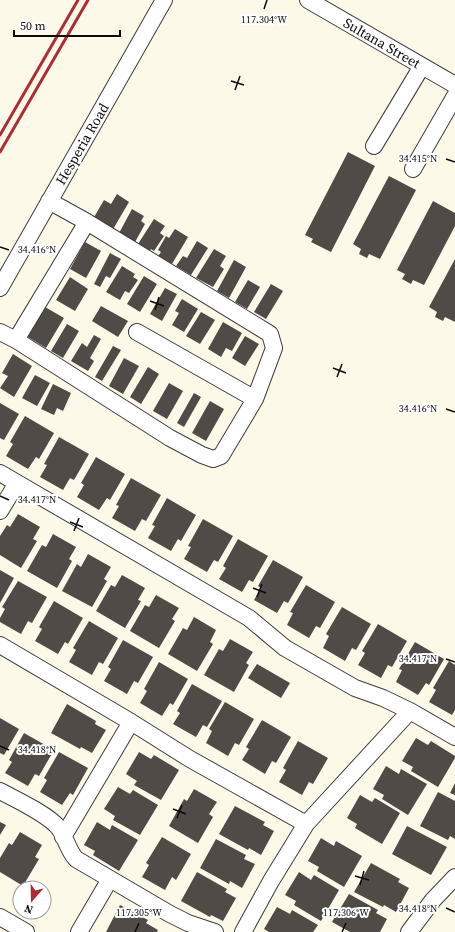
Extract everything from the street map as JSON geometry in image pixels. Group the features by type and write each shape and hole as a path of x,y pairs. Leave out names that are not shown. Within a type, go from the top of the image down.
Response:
{"street":[{"name":"Hesperia Road","path":"0,288 164,0"},
{"name":"Sultana Street","path":"308,0 455,85"},
{"path":"374,146 422,66"},
{"path":"413,169 455,96"},
{"path":"0,332 16,340 170,438 202,455 213,459 221,456 255,399 274,348 270,334 87,222 49,201"},
{"path":"16,340 87,222"},
{"path":"137,332 255,399"},
{"path":"0,473 250,618 285,648 355,688 383,698 410,711 455,737"},
{"path":"0,511 17,482"},
{"path":"0,645 131,722 190,759 306,824"},
{"path":"243,932 271,881 306,824 410,711"},
{"path":"63,837 131,722"},
{"path":"0,790 50,819 59,828 70,853 76,859 185,927 215,932"},
{"path":"409,932 433,900 455,877"},
{"path":"79,932 110,879"},
{"path":"0,917 26,932"}],"building":[{"path":"348,152 375,166 331,252 311,242 313,239 305,235"},
{"path":"389,176 416,190 380,259 369,254 367,258 359,254 361,249 353,244"},
{"path":"117,194 129,202 112,231 93,219 104,200 111,204"},
{"path":"433,201 455,213 455,226 424,285 413,280 411,284 402,279 405,274 397,270"},
{"path":"132,209 144,216 141,221 145,224 134,244 118,235"},
{"path":"154,219 165,226 160,233 164,236 154,251 151,249 150,251 138,244"},
{"path":"175,229 188,237 172,264 158,256 161,252 158,250 166,236 169,238"},
{"path":"197,241 208,248 191,275 176,266 183,256 187,258"},
{"path":"85,242 101,251 86,278 70,269"},
{"path":"214,249 226,256 220,266 224,269 213,287 196,278"},
{"path":"110,253 121,259 110,278 106,276 100,287 94,284"},
{"path":"455,259 455,322 445,317 443,321 435,317 437,312 429,307"},
{"path":"234,260 246,267 229,298 217,291"},
{"path":"122,266 135,274 133,277 138,280 129,293 125,291 120,300 106,292"},
{"path":"144,276 157,284 140,312 127,304"},
{"path":"70,277 88,289 75,311 56,300"},
{"path":"248,280 260,287 247,309 235,302"},
{"path":"271,284 283,291 266,319 254,312"},
{"path":"165,288 177,294 162,321 150,314"},
{"path":"182,299 198,309 184,332 172,325 179,313 175,311"},
{"path":"101,306 128,321 118,337 92,321"},
{"path":"45,307 64,318 46,348 28,337"},
{"path":"201,312 215,320 200,344 186,336"},
{"path":"223,322 242,333 232,351 226,348 221,357 208,349"},
{"path":"67,324 79,331 63,358 51,351"},
{"path":"94,335 101,339 90,358 94,361 88,371 71,361 82,343 87,347"},
{"path":"245,336 259,344 245,366 232,358"},
{"path":"113,346 121,350 102,381 95,377"},
{"path":"13,354 32,366 14,397 0,388 8,376 2,373"},
{"path":"124,358 139,366 123,394 109,386"},
{"path":"148,367 159,374 141,404 130,397"},
{"path":"35,375 50,383 37,406 22,398"},
{"path":"169,383 183,391 167,419 153,411"},
{"path":"53,384 71,393 63,411 57,408 54,415 41,409"},
{"path":"194,393 201,397 184,427 177,423"},
{"path":"210,401 224,409 206,441 192,433"},
{"path":"0,403 19,414 4,440 0,438"},
{"path":"25,416 54,433 39,459 36,457 28,469 6,456 13,444 10,442"},
{"path":"59,437 89,454 74,480 70,478 63,490 40,477 47,465 44,464"},
{"path":"96,457 125,474 110,500 107,498 99,510 77,497 84,485 81,483"},
{"path":"131,478 161,495 146,521 142,519 135,531 112,518 119,506 116,505"},
{"path":"167,498 196,515 181,541 178,539 171,551 148,538 155,526 152,525"},
{"path":"18,514 40,527 33,539 37,541 21,568 0,555 0,536 7,525 10,527"},
{"path":"203,519 233,536 218,562 214,560 207,572 184,559 191,547 188,546"},
{"path":"53,534 76,547 69,559 72,561 57,588 27,571 42,545 46,547"},
{"path":"238,539 268,556 253,582 249,580 242,592 219,579 226,568 223,566"},
{"path":"88,554 111,567 104,579 107,581 92,607 62,591 77,564 81,567"},
{"path":"273,560 303,577 288,603 284,601 277,613 254,600 261,588 258,586"},
{"path":"0,570 14,578 0,603"},
{"path":"122,575 145,588 138,600 141,601 125,628 96,611 111,585 115,587"},
{"path":"18,581 47,597 32,623 28,621 21,634 0,622 0,618 5,609 2,607"},
{"path":"306,585 335,602 320,628 316,626 309,638 287,625 293,613 290,612"},
{"path":"156,595 179,608 172,619 175,621 159,648 130,631 145,605 149,607"},
{"path":"54,601 83,618 68,644 65,642 58,654 35,641 42,629 39,627"},
{"path":"342,607 371,624 356,650 352,648 345,661 323,648 329,636 326,634"},
{"path":"194,617 216,630 210,642 213,644 197,671 168,654 183,628 187,630"},
{"path":"89,621 118,638 103,664 99,662 92,675 69,662 76,650 73,648"},
{"path":"378,624 407,641 392,667 388,665 381,678 358,665 365,653 362,651"},
{"path":"230,639 253,652 246,663 249,665 234,692 204,675 219,649 223,651"},
{"path":"123,640 153,657 138,683 134,681 127,694 104,681 111,669 108,667"},
{"path":"415,642 444,659 429,685 426,683 418,695 396,682 402,670 399,669"},
{"path":"449,661 455,665 455,710 452,715 429,702 436,690 433,688"},
{"path":"159,662 188,679 173,705 170,703 162,716 140,703 147,691 144,689"},
{"path":"257,664 290,683 281,698 248,678"},
{"path":"192,684 222,701 207,727 203,725 196,737 173,724 180,713 177,711"},
{"path":"225,702 254,719 239,745 235,743 228,756 206,743 212,731 209,729"},
{"path":"67,704 96,721 95,724 106,730 92,753 81,747 80,749 51,733"},
{"path":"0,718 19,729 4,755 0,753"},
{"path":"262,720 291,737 276,763 272,761 265,774 242,760 249,749 246,747"},
{"path":"24,733 54,750 39,776 35,774 28,786 5,773 12,762 9,760"},
{"path":"416,738 428,745 431,741 455,756 438,787 411,771 413,767 402,761"},
{"path":"298,741 328,758 313,784 309,782 302,795 279,782 286,770 283,768"},
{"path":"59,752 88,768 73,795 70,793 62,805 40,792 47,780 44,778"},
{"path":"139,752 151,759 154,755 179,770 161,800 134,785 137,781 126,774"},
{"path":"386,766 399,774 401,769 427,784 408,815 382,799 384,795 373,789"},
{"path":"455,783 455,795 450,793"},
{"path":"118,787 130,794 133,790 158,805 140,835 113,820 115,816 104,809"},
{"path":"194,789 217,802 209,814 213,817 198,843 169,826 184,799 187,801"},
{"path":"438,792 455,801 455,839 450,836 448,840 420,826"},
{"path":"360,795 372,802 375,798 400,813 382,844 355,828 357,824 347,818"},
{"path":"235,806 265,822 263,825 274,831 261,855 249,848 248,850 219,834"},
{"path":"0,822 6,825 0,835"},
{"path":"97,822 110,830 112,825 138,840 119,871 93,855 95,851 84,845"},
{"path":"407,826 447,847 431,875 392,854"},
{"path":"20,832 42,845 35,857 39,859 27,880 13,880 0,872 0,858 9,843 12,845"},
{"path":"162,837 191,854 176,880 172,877 165,890 142,877 149,865 146,863"},
{"path":"321,838 334,846 336,841 362,856 344,887 317,871 319,867 308,861"},
{"path":"216,839 246,855 244,859 255,864 242,888 230,881 229,884 200,868"},
{"path":"371,863 400,879 398,882 409,888 396,912 354,892"},
{"path":"197,872 227,889 225,892 236,898 223,921 211,915 210,917 181,901"},
{"path":"299,872 311,880 314,875 339,890 321,921 294,905 296,901 285,895"},
{"path":"349,894 378,910 376,913 387,919 380,932 350,932 332,922"},
{"path":"120,905 148,920 146,923 158,930 157,932 106,932"},
{"path":"277,907 290,914 292,910 318,925 313,932 269,932 264,929"}],"railway":[{"path":"0,135 78,0"},
{"path":"0,152 88,0"}]}
